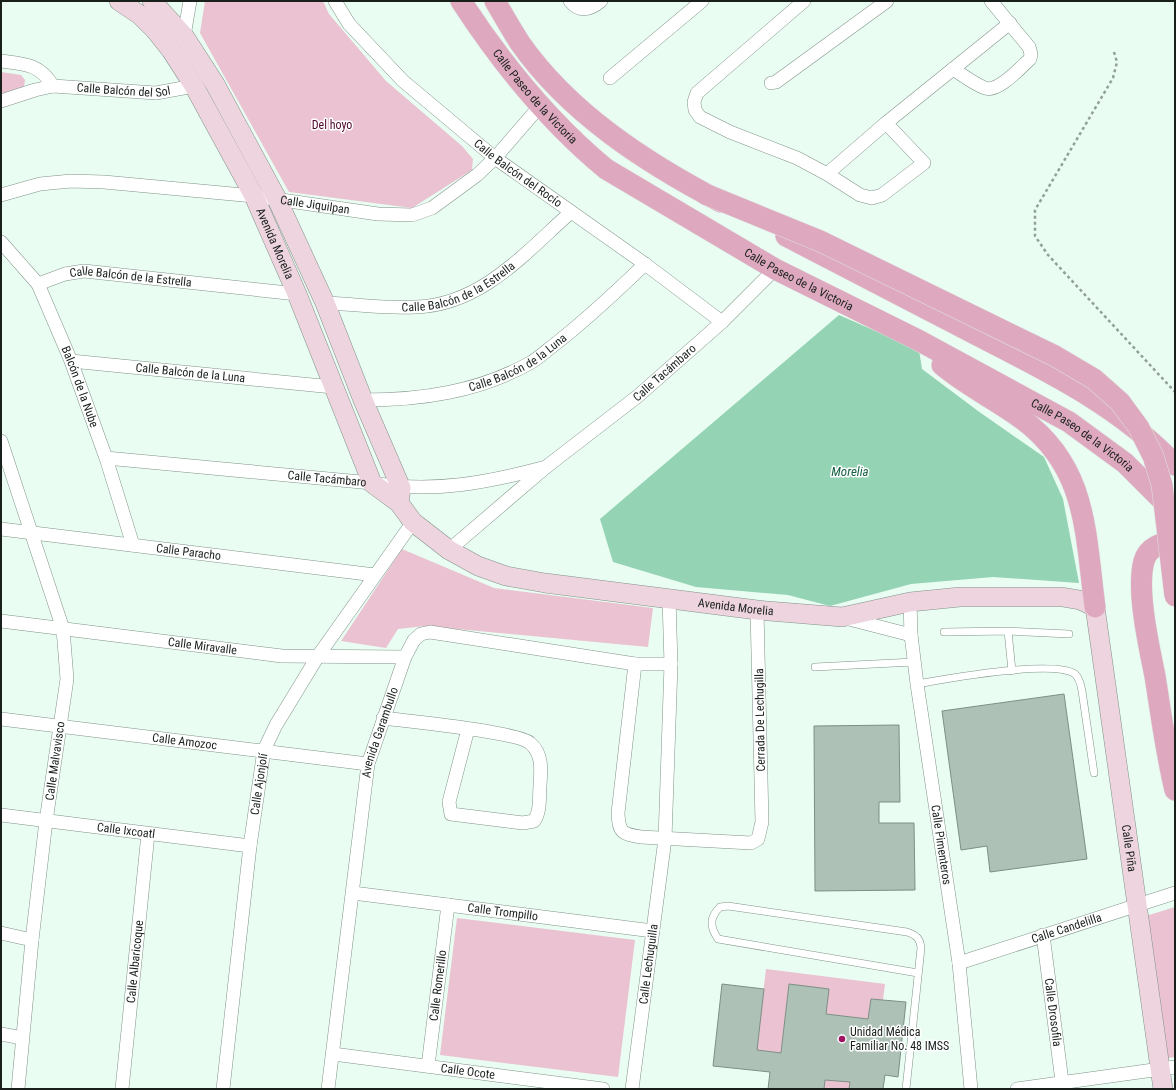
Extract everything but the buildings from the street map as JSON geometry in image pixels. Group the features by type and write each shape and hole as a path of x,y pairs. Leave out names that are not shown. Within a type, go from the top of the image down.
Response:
{"main road":[{"name":"Avenida Morelia","path":"119,1 140,15 155,30 171,50 194,86 254,196 297,294 372,483 400,496"},
{"name":"Avenida Morelia","path":"152,1 184,36 215,84 277,199 325,303 400,496 412,522 450,550 478,566 506,576 545,583 757,610 842,617 910,602 960,597 1062,597 1080,600 1095,607"},
{"name":"Calle Paseo de la Victoria","path":"461,1 511,74 583,150 606,169 775,269 918,340 1070,422 1125,463 1175,513"},
{"name":"Calle Paseo de la Victoria","path":"495,1 520,43 554,84 596,123 626,145 705,194 1064,380 1117,416 1175,465"},
{"path":"705,194 820,241 1034,346 1094,379 1120,402 1139,428 1153,456 1162,485 1175,596"},
{"path":"918,340 936,360 948,370 1023,419 1038,432 1058,455 1070,475 1080,499 1095,607"},
{"path":"1175,542 1163,542 1154,548 1144,560 1142,579 1143,603 1175,790"},
{"name":"Calle Piña","path":"1095,607 1137,905 1168,1068 1163,1089"}],"street":[{"path":"184,36 190,1"},
{"name":"Calle Balcón del Rocío","path":"334,1 349,24 403,81 496,158 645,264 722,322"},
{"path":"570,1 582,9 592,9 601,1"},
{"path":"610,78 702,1"},
{"path":"804,1 697,94 694,102 695,110 700,117 730,132 797,158 827,174 860,195 872,198 882,195 924,163 886,123"},
{"path":"771,83 776,82 887,1"},
{"path":"953,69 987,89 1001,85 1030,59 1031,54 1028,47 991,1"},
{"path":"827,174 886,123 1010,23"},
{"path":"1,61 30,66 40,70 46,75 52,86"},
{"name":"Calle Balcón del Sol","path":"1,101 52,86 156,93 194,86"},
{"name":"Calle Jiquilpan","path":"1,195 40,184 71,181 145,184 254,196 378,214 412,215 432,208 477,175 496,158 540,106"},
{"name":"Calle Balcón de la Estrella","path":"325,303 417,307 451,302 478,290 503,274 571,212"},
{"name":"Balcón de la Nube","path":"1,242 38,284 72,361 106,458 133,545"},
{"name":"Calle Balcón de la Luna","path":"363,400 401,400 447,394 496,379 531,363 568,335 645,264"},
{"name":"Calle Tacámbaro","path":"450,550 546,467 638,396 722,322 775,269"},
{"name":"Calle Balcón de la Estrella","path":"38,284 65,274 84,271 297,294"},
{"name":"Calle Balcón de la Luna","path":"72,361 333,387"},
{"name":"Calle Malvavisco","path":"1,441 63,629 67,679 46,821 32,940 18,1089"},
{"name":"Calle Tacámbaro","path":"106,458 372,483"},
{"name":"Calle Tacámbaro","path":"400,496 503,478 546,467"},
{"name":"Calle Ajonjolí","path":"223,1089 250,846 264,750 276,725 318,656 412,522"},
{"name":"Calle Paracho","path":"1,529 376,575"},
{"name":"Calle Lechuguilla","path":"632,1089 665,839 671,664 669,599"},
{"name":"Calle Pimenteros","path":"910,602 914,662 958,962 971,1089"},
{"name":"Cerrada De Lechugilla","path":"665,839 751,842 758,839 761,831 757,610"},
{"path":"842,617 911,635"},
{"name":"Calle Miravalle","path":"1,621 282,656 405,657"},
{"name":"Avenida Garambullo","path":"328,1089 368,764 405,657 414,640 421,634 430,632 635,664 671,664"},
{"path":"635,664 618,823 620,830 625,834 665,839"},
{"path":"383,718 468,729 519,738 529,742 539,756 541,767 538,811 534,821 523,823 451,814 448,802 468,729"},
{"name":"Calle Amozoc","path":"1,719 264,750 368,764"},
{"name":"Calle Ixcoatl","path":"1,815 250,846"},
{"name":"Calle Albaricoque","path":"122,1089 148,834"},
{"name":"Calle Trompillo","path":"353,893 653,932"},
{"name":"Calle Candelilla","path":"958,962 1175,893"},
{"name":"Calle Romerillo","path":"428,1066 448,906"},
{"path":"1,933 32,940"},
{"name":"Calle Drosofila","path":"1043,935 1062,1086"},
{"path":"1,1034 22,1038"},
{"name":"Calle Ocote","path":"333,1054 603,1089"},
{"path":"1018,1089 1062,1086 1168,1068"}],"lane":[{"path":"944,632 1008,631 1069,634"},
{"path":"1008,631 1012,671"},
{"path":"815,667 914,662"},
{"path":"917,684 968,675 1037,669 1063,670 1075,674 1082,690 1094,773"},
{"path":"906,1089 918,973 920,941 916,935 907,932 728,906 720,907 712,916 711,925 718,939 918,973"}],"path":[{"path":"1114,52 1117,62 1113,78 1035,210 1035,236 1048,255 1175,392"}],"green space":[{"name":"Del hoyo","path":"205,1 323,1 329,14 386,81 462,146 473,159 472,170 412,208 289,192 200,33"},
{"path":"1,72 21,75 25,80 24,87 1,94"},
{"path":"402,549 494,588 653,608 648,647 425,626 398,629 386,648 341,641"},
{"path":"1175,907 1175,1057 1161,1059 1146,916"},
{"path":"457,918 635,940 618,1077 440,1055"},
{"path":"766,969 885,984 883,1000 871,999 867,1028 867,1019 826,1014 828,989 789,984 781,1053 766,1051 755,1062"},
{"path":"825,1080 850,1082 849,1089 824,1089"}],"water":[{"name":"Morelia","path":"839,315 919,350 922,369 978,411 1044,457 1063,499 1079,583 993,577 911,584 830,606 788,595 696,587 613,562 600,519"}],"place":[{"name":"Unidad Médica Familiar No. 48 IMSS","path":"842,1039"}]}
